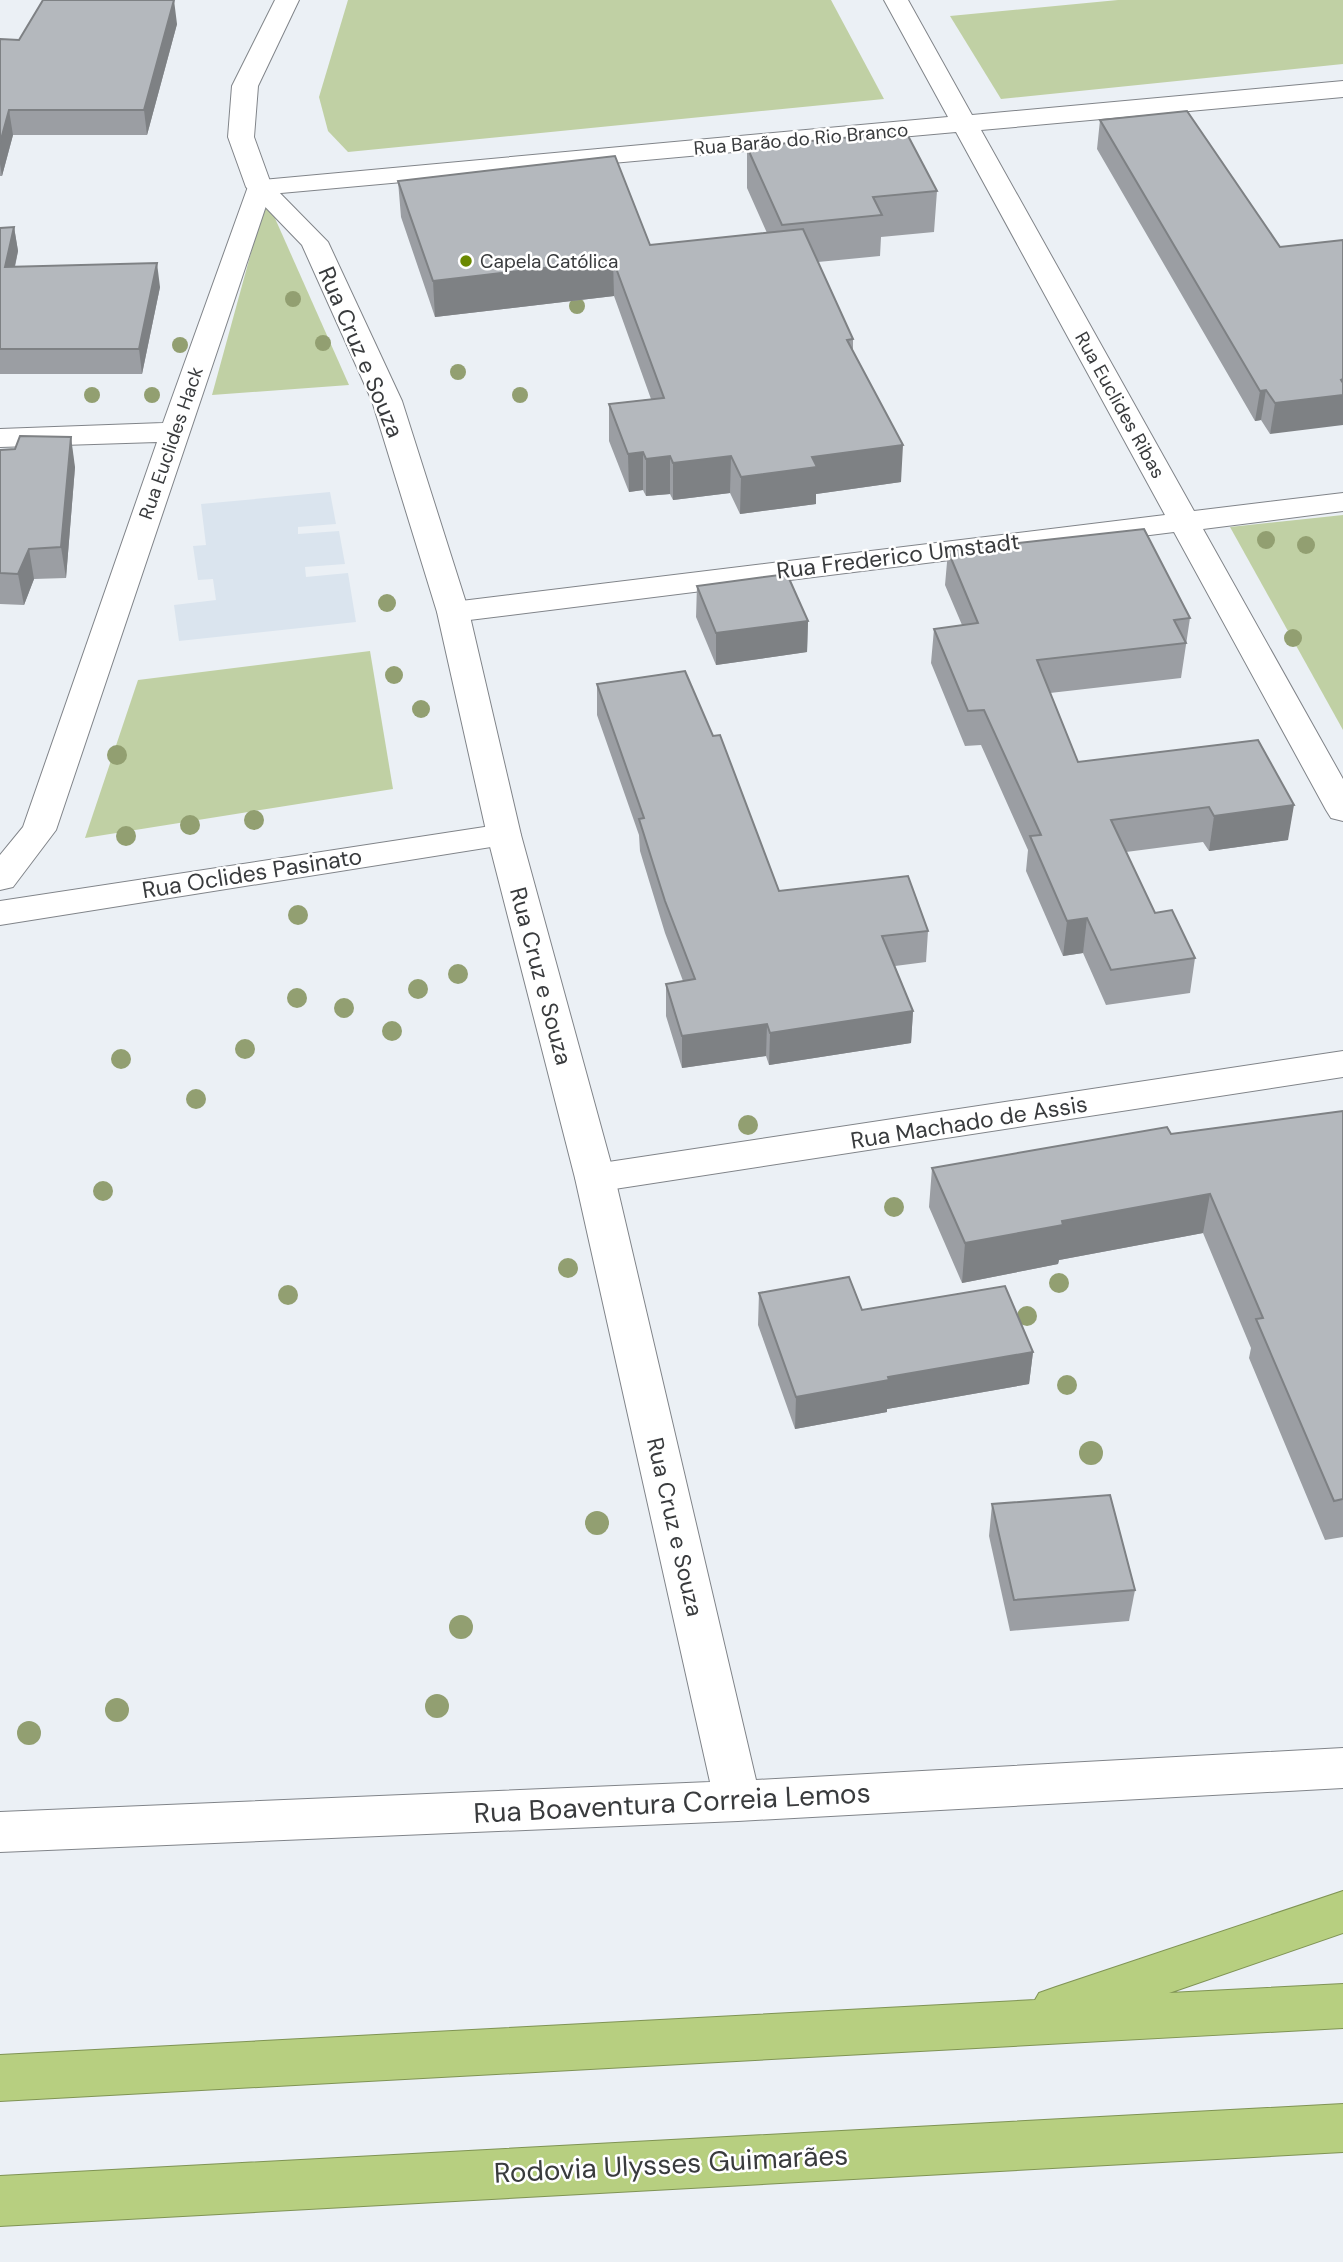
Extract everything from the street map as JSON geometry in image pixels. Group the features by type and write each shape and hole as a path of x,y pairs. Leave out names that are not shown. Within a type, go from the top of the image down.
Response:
{"highway":[{"path":"1011,2024 1343,1912"},
{"path":"0,2078 1343,2006"},
{"name":"Rodovia Ulysses Guimarães","path":"0,2201 1343,2128"}],"street":[{"path":"259,187 241,137 245,86 287,0"},
{"name":"Rua Euclides Ribas","path":"896,0 1343,810"},
{"name":"Rua Barão do Rio Branco","path":"259,187 1343,89"},
{"name":"Rua Euclides Hack","path":"0,879 39,831 259,187"},
{"name":"Rua Cruz e Souza","path":"259,187 314,242 387,401 453,611 504,835 595,1178 738,1801"},
{"path":"0,438 174,432"},
{"name":"Rua Frederico Umstadt","path":"453,611 1343,502"},
{"name":"Rua Oclides Pasinato","path":"0,913 504,835"},
{"name":"Rua Machado de Assis","path":"595,1178 1343,1063"},
{"name":"Rua Boaventura Correia Lemos","path":"0,1832 738,1801 1343,1768"}],"shaded area":[{"path":"330,492 336,524 298,527 298,534 339,531 345,564 305,567 306,577 348,573 356,622 179,641 174,605 216,600 213,579 198,580 193,546 206,545 201,504"}],"green space":[{"path":"348,0 831,0 884,99 348,152 328,131 319,97"},
{"path":"1118,0 1343,0 1343,64 1001,99 950,16"},
{"path":"266,198 349,385 212,395"},
{"path":"1343,515 1343,730 1230,527"},
{"path":"370,651 393,789 85,838 138,680"}],"building":[{"path":"43,0 174,0 144,110 9,110 0,143 0,39 19,40"},
{"path":"1187,111 1280,247 1343,240 1343,395 1275,403 1266,390 1260,391 1100,120"},
{"path":"906,132 937,191 873,197 882,215 782,225 747,147"},
{"path":"615,156 650,245 803,229 853,339 847,340 903,445 812,457 817,467 741,477 731,456 673,463 670,456 646,459 643,452 628,454 609,404 664,398 613,260 433,281 398,181"},
{"path":"14,227 5,267 157,263 139,349 0,349 0,228"},
{"path":"20,436 71,437 61,547 29,549 18,574 0,573 0,450 15,449"},
{"path":"1144,529 1190,618 1174,620 1186,643 1037,660 1078,762 1258,740 1294,805 1214,816 1209,807 1111,820 1155,913 1172,910 1195,958 1111,970 1087,918 1067,921 1030,836 1041,835 984,710 968,711 934,629 978,623 948,551"},
{"path":"787,574 808,621 716,633 697,586"},
{"path":"685,671 713,736 720,735 779,891 908,876 928,931 882,936 913,1011 770,1033 767,1024 682,1036 666,984 695,979 665,901 639,819 644,818 597,684"},
{"path":"1343,1111 1343,1499 1334,1501 1256,1319 1263,1318 1210,1194 1062,1221 1063,1225 965,1243 932,1168 1167,1127 1171,1134"},
{"path":"849,1277 862,1310 1005,1286 1033,1352 888,1377 889,1380 796,1397 759,1293"},
{"path":"1110,1495 1135,1590 1014,1600 992,1504"}],"place":[{"name":"Capela Católica","path":"466,261"}]}
